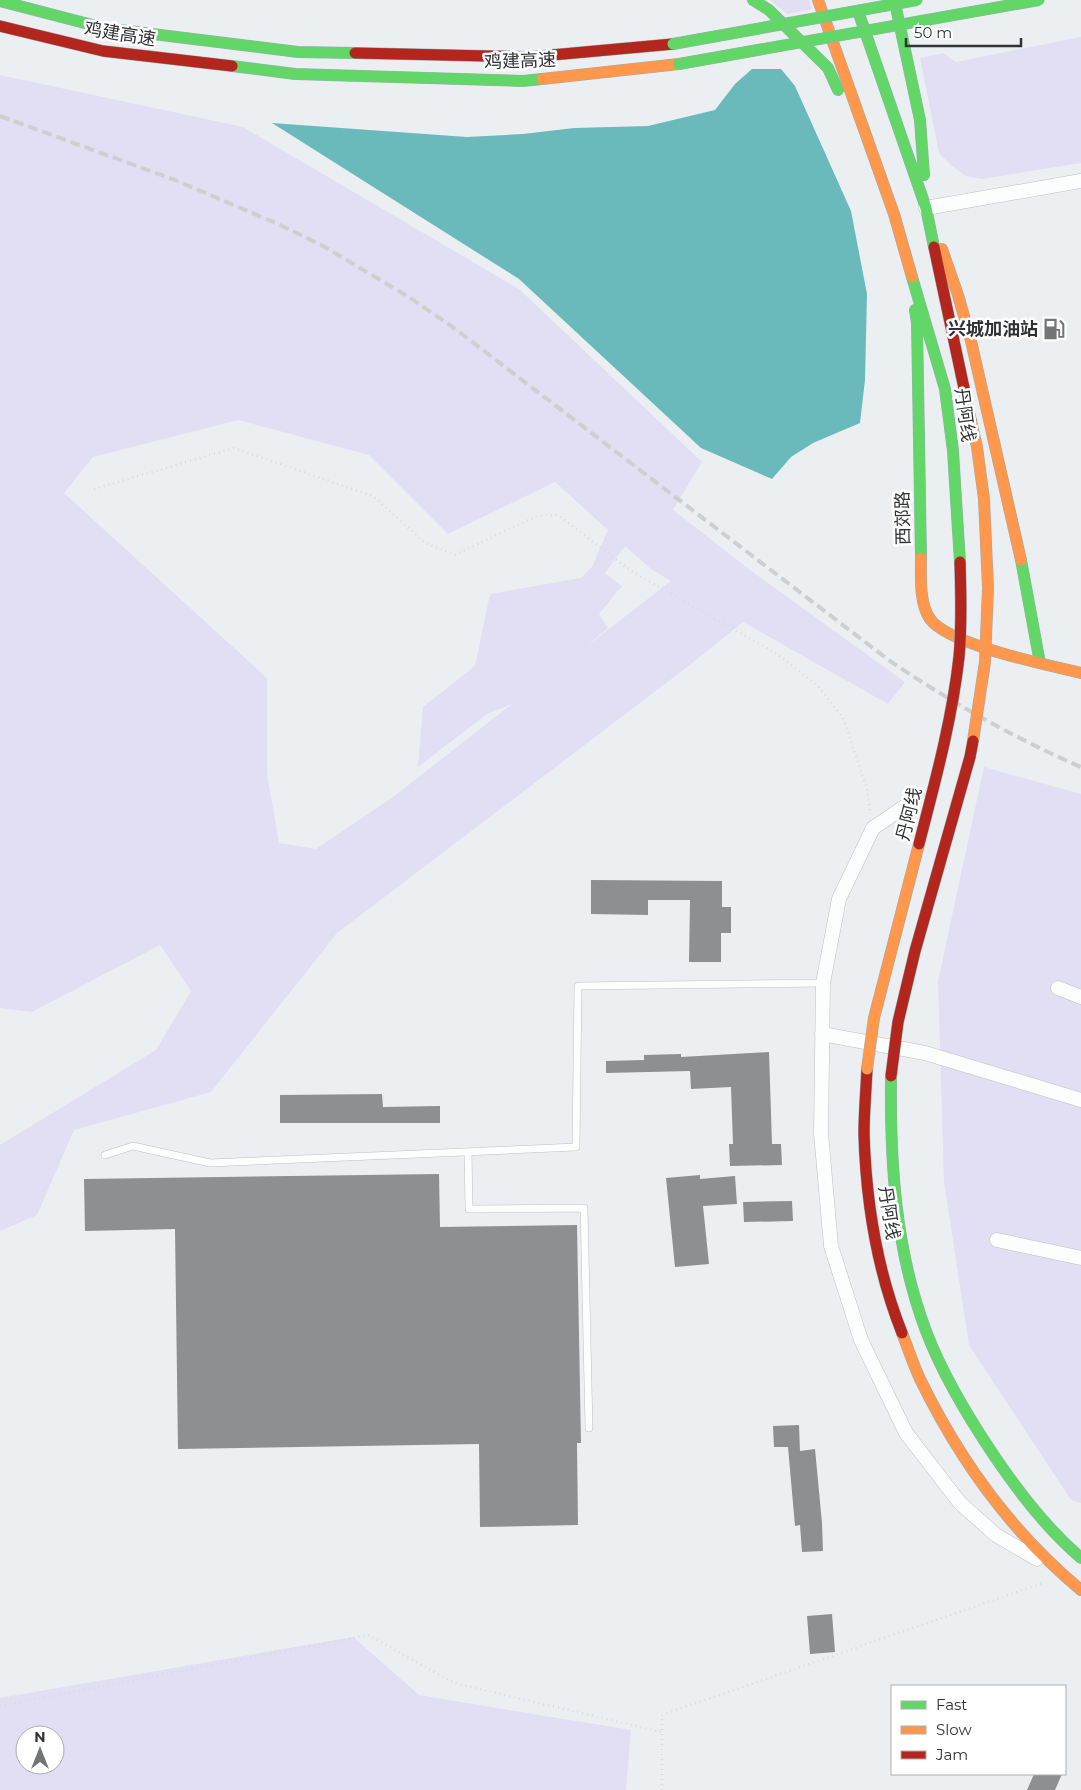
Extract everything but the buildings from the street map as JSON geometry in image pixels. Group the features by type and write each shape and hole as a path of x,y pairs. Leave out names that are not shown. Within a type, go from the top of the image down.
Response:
{"main road":[{"path":"753,0 769,10 828,68 894,214"},
{"name":"丹阿线","path":"818,0 894,214 945,389 956,498 961,586 959,656 943,752 890,948 874,1018 867,1069 864,1133 868,1200 879,1258 896,1317 920,1378 958,1448 1002,1511 1064,1576 1081,1590"},
{"name":"丹阿线","path":"854,0 926,208 977,447 984,498 988,588 985,662 970,757 915,951 898,1022 890,1076 890,1133 894,1196 905,1261 919,1312 942,1369 984,1441 1025,1501 1081,1558"},
{"path":"894,0 920,120 926,208 950,269 974,352 1029,594 1040,663"},
{"name":"鸡建高速","path":"0,1 104,28 298,52 530,57 673,44 917,0"},
{"name":"鸡建高速","path":"0,26 103,51 295,74 523,81 679,64 1039,0"},
{"name":"西郊路","path":"907,255 917,324 921,575 924,604 931,620 947,633 976,645 1081,673"}],"street":[{"path":"926,208 1081,182"},
{"path":"907,805 873,828 839,900 823,982 821,1133 831,1246 861,1340 906,1433 960,1503 996,1535 1064,1576"},
{"path":"1058,988 1081,996"},
{"path":"822,1034 924,1053 1081,1100"},
{"path":"997,1240 1081,1258"}],"lane":[{"path":"105,1155 133,1146 210,1163 576,1147 578,986 823,982"},
{"path":"468,1152 470,1209 584,1208 589,1428"}],"path":[{"path":"94,489 234,448 373,496 425,543 455,555 537,516 558,515 631,571 777,654 818,686 842,718 867,789 873,828"},
{"path":"662,1790 662,1715 1064,1576"},
{"path":"0,1706 368,1635 454,1683 662,1732"}],"shaded area":[{"path":"770,0 809,0 812,9 787,14"},
{"path":"1081,37 1081,163 982,179 966,176 939,153 920,58 943,53 956,62"},
{"path":"0,75 243,127 519,289 702,462 673,510 754,573 905,682 888,704 743,622 686,668 337,933 211,1092 74,1130 37,1215 0,1231 0,1145 156,1050 191,991 160,945 32,1012 0,1008","holes":["238,420 369,455 448,534 555,482 608,530 592,567 581,578 490,594 475,666 423,707 418,767 487,714 512,704 393,797 316,849 279,843 267,774 267,678 64,493 93,457","625,546 651,569 671,581 583,649 608,628 599,614 622,586 605,573"]},
{"path":"984,767 1081,794 1081,1503 1071,1500 969,1345 944,1182 938,981"},
{"path":"353,1637 419,1695 631,1730 626,1790 0,1790 0,1698"}],"water":[{"path":"752,69 781,69 795,86 851,211 867,294 865,380 860,423 813,443 791,457 772,479 701,448 519,279 272,123 467,137 523,134 574,128 648,126 715,110 735,84"}],"railway":[{"path":"0,116 175,180 278,224 323,246 409,297 454,328 890,661 983,719 1081,767"}],"traffic: fast":[{"path":"753,0 769,10 828,68 838,90"},
{"path":"673,44 917,0"},
{"path":"679,64 1039,0"},
{"path":"0,1 104,28 298,52 355,53"},
{"path":"895,3 920,120 924,175"},
{"path":"858,11 926,208 934,247"},
{"path":"232,66 295,74 523,81 542,79"},
{"path":"912,277 945,389 953,451 956,499"},
{"path":"915,310 917,323 921,558"},
{"path":"956,499 960,562"},
{"path":"1021,560 1040,663"},
{"path":"891,1076 893,1173 896,1205 907,1269 926,1331 940,1364 957,1396 995,1457 1035,1510 1081,1558"}],"traffic: slow":[{"path":"818,0 894,214 912,277"},
{"path":"542,79 679,64"},
{"path":"942,249 971,341 1021,560"},
{"path":"971,421 977,447 984,499"},
{"path":"973,741 985,662 988,588 984,499"},
{"path":"921,558 921,589 926,613 941,628 957,637 1000,653 1081,673"},
{"path":"867,1069 874,1018 919,844"},
{"path":"902,1333 920,1379 935,1409 970,1466 989,1493 1032,1544 1081,1590"}],"traffic: jam":[{"path":"0,26 103,51 232,66"},
{"path":"355,53 530,57 673,44"},
{"path":"934,247 971,421"},
{"path":"919,844 942,751 956,681 961,633 960,562"},
{"path":"891,1076 898,1022 915,951 973,741"},
{"path":"867,1069 864,1134 870,1210 886,1285 902,1333"}],"place":[{"name":"兴城加油站","path":"1054,329"}]}
